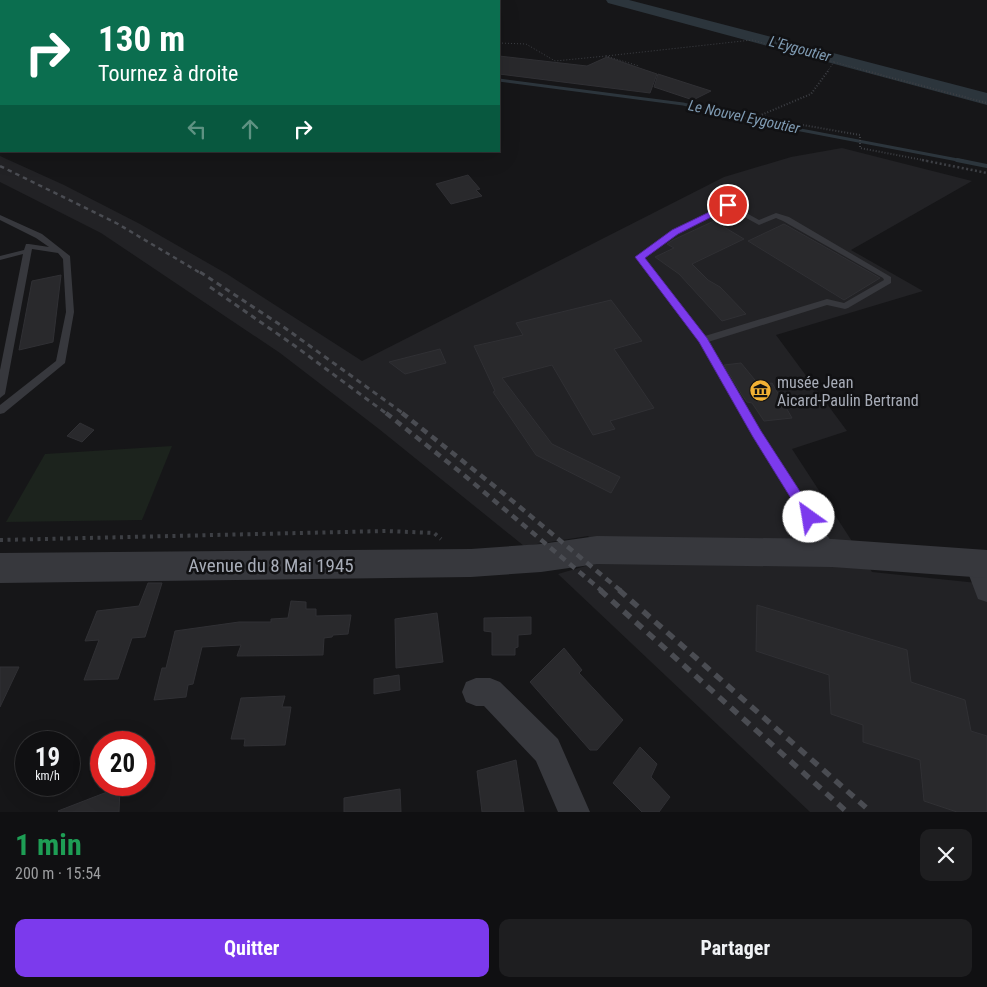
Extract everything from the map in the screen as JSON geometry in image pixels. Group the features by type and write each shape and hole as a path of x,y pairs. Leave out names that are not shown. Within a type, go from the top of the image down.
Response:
{"street":[{"name":"Avenue du 8 Mai 1945","path":"0,568 471,563 541,558 597,550 832,553"},
{"path":"832,553 981,563 987,590"},
{"path":"476,692 490,692 548,750 574,812"}],"lane":[{"path":"703,340 828,302 845,306 888,281 887,277 786,219 776,216 759,223 728,205 675,232 640,257 703,340 757,434 832,553"},
{"path":"0,217 39,236 67,258 70,312 60,364 0,410"},
{"path":"0,394 29,246 60,252"},
{"path":"0,258 28,251"}],"path":[{"path":"500,43 526,44 555,61 752,40 987,103"},
{"path":"606,56 639,66"},
{"path":"834,62 810,94 761,115 774,120 860,136 860,148 987,173"},
{"path":"0,540 386,531 434,533 471,563"}],"shaded area":[{"path":"842,148 972,181 851,250 923,291 776,335 847,431 792,449 872,572 987,584 987,812 810,812 558,574 613,558 588,536 524,546 379,429 280,353 101,233 0,182 0,156 64,185 140,224 227,274 362,361 724,177 791,157"},
{"path":"172,446 142,520 6,522 45,454"}],"building":[{"path":"500,56 587,66 607,57 657,74 650,93 500,74"},
{"path":"658,74 711,91 693,100 654,87"},
{"path":"468,175 480,189 476,190 482,196 451,204 436,184"},
{"path":"714,221 744,239 692,264 708,280 720,287 746,314 722,321 679,274 655,257 674,248 667,244 673,240"},
{"path":"784,224 880,278 844,300 748,241"},
{"path":"61,275 53,342 19,350 32,281"},
{"path":"611,300 642,341 614,349 654,408 610,421 615,429 593,435 552,365 502,378 552,444 620,477 611,493 536,455 493,392 495,391 474,346 523,335 516,323"},
{"path":"440,349 446,363 405,374 389,362"},
{"name":"musée Jean Aicard-Paulin Bertrand","path":"741,363 759,385 772,383 792,418 764,421 752,403 747,402 742,395 724,365"},
{"path":"80,423 94,430 82,442 67,436"},
{"path":"148,583 162,583 145,637 132,638 118,679 84,680 99,640 85,641 97,611 139,606"},
{"path":"291,601 306,602 306,609 316,609 316,616 351,615 348,634 324,638 323,655 237,656 241,645 202,647 193,684 188,685 186,697 154,700 162,668 166,668 175,631 239,622 271,622 271,619 288,618"},
{"path":"757,605 907,650 911,682 965,700 971,731 987,736 987,812 957,812 924,801 920,760 863,742 863,725 831,714 829,675 756,651"},
{"path":"437,613 443,662 396,668 395,619"},
{"path":"531,617 531,634 518,635 518,647 515,648 515,655 492,655 492,632 484,631 484,618"},
{"path":"564,648 582,670 579,673 623,720 597,750 590,750 530,682"},
{"path":"0,667 19,667 0,707"},
{"path":"399,675 400,690 374,694 374,679"},
{"path":"285,696 282,707 291,707 285,745 244,746 245,739 231,739 241,698"},
{"path":"640,747 657,764 651,777 670,797 659,812 642,812 613,783"},
{"path":"516,760 524,812 482,812 477,771"},
{"path":"400,789 401,812 344,812 344,798"},
{"path":"97,796 120,796 119,812 58,811"}],"waterway":[{"name":"L'Eygoutier","path":"613,0 987,99"},
{"name":"Le Nouvel Eygoutier","path":"500,80 683,104 785,127 963,161"},
{"name":"Le Nouvel Eygoutier","path":"957,160 987,166"}],"railway":[{"path":"0,166 118,224 202,274"},
{"path":"200,272 285,328 404,414"},
{"path":"210,287 295,346 387,414"},
{"path":"386,413 459,471 602,591"},
{"path":"402,413 498,489 621,591"},
{"path":"600,590 847,812"},
{"path":"619,590 871,812"}],"place":[{"name":"musée Jean Aicard-Paulin Bertrand","path":"761,391"}],"route":[{"path":"728,205 675,232 640,257 703,340 757,434 809,517"}]}
